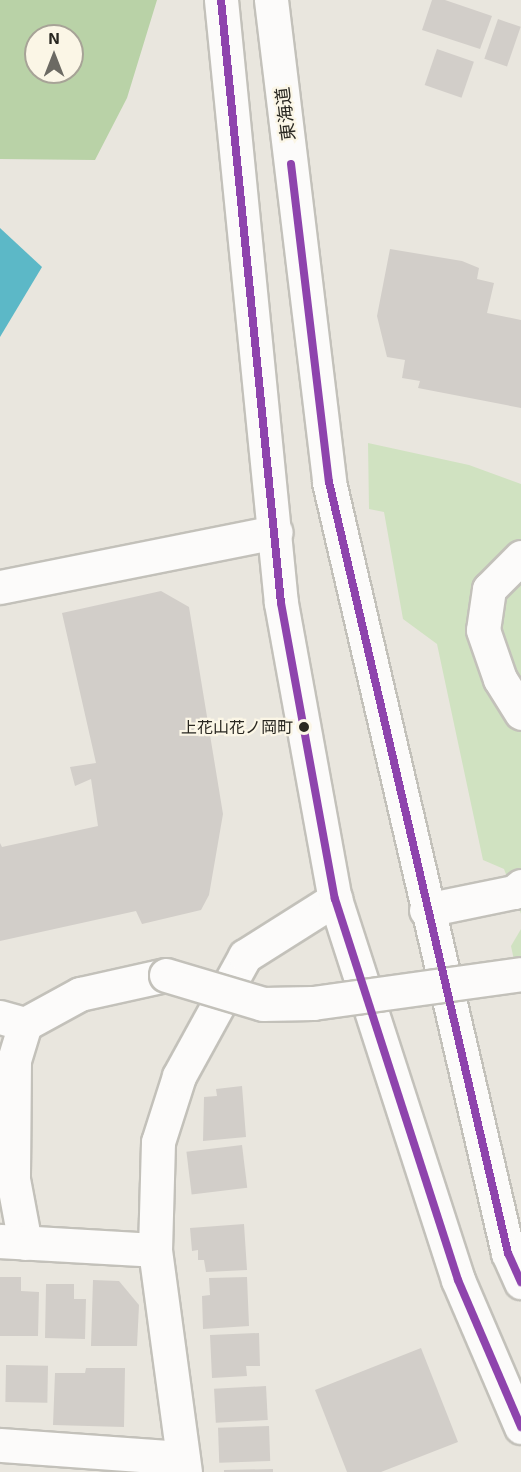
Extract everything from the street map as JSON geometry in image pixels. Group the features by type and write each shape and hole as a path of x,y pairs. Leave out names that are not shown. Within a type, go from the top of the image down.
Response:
{"main road":[{"path":"221,0 276,532 281,603 335,899 458,1280 521,1427"},
{"name":"東海道","path":"271,0 329,482 426,910 508,1252 521,1282"},
{"path":"0,587 276,532"},
{"path":"521,557 489,589 483,630 500,679 521,713"},
{"path":"426,910 514,892 521,886"},
{"path":"0,1445 184,1465 155,1250 158,1142 179,1076 245,956 335,899"},
{"path":"155,1250 12,1242 14,1060 12,1021 80,994 166,975 263,1004 313,1003 521,974"}],"green space":[{"path":"0,0 157,0 127,98 95,160 0,159"},
{"path":"368,443 469,465 521,484 521,914 504,869 483,860 437,644 403,619 384,512 369,509"},
{"path":"521,929 521,993 511,946"}],"water":[{"path":"0,228 42,267 0,337"}],"building":[{"path":"432,0 445,0 492,16 480,49 422,30"},
{"path":"498,19 521,27 507,67 484,59"},
{"path":"437,49 474,62 462,98 425,85"},
{"path":"390,249 462,261 479,268 477,279 494,283 487,313 521,320 521,408 418,388 420,381 402,378 405,360 387,357 377,316"},
{"path":"161,591 189,607 223,814 209,895 201,910 142,924 136,911 0,941 0,843 2,847 98,826 91,779 75,786 70,767 96,763 62,613"},
{"path":"242,1086 246,1137 203,1141 204,1097 217,1096 216,1089"},
{"path":"242,1145 247,1188 192,1195 186,1152"},
{"path":"244,1224 247,1270 206,1272 204,1260 198,1260 198,1250 192,1251 190,1228"},
{"path":"0,1277 21,1277 21,1291 39,1292 38,1336 0,1336"},
{"path":"247,1277 249,1326 203,1329 202,1296 210,1295 209,1278"},
{"path":"93,1280 119,1281 139,1305 137,1346 91,1346"},
{"path":"46,1284 74,1284 74,1299 86,1299 85,1339 45,1338"},
{"path":"259,1333 260,1366 246,1366 247,1376 212,1378 210,1335"},
{"path":"421,1348 458,1442 381,1472 347,1472 315,1390"},
{"path":"6,1365 48,1366 47,1403 5,1402"},
{"path":"86,1368 125,1368 124,1427 53,1425 55,1373 85,1373"},
{"path":"266,1386 268,1420 216,1423 214,1389"},
{"path":"269,1426 270,1461 219,1463 218,1428"},
{"path":"273,1469 273,1472 224,1472 224,1470"}],"transit line":[{"path":"221,0 281,603 335,899 458,1280 521,1427"},
{"path":"291,164 329,482 508,1253 521,1282"}],"place":[{"name":"上花山花ノ岡町","path":"304,727"}]}
